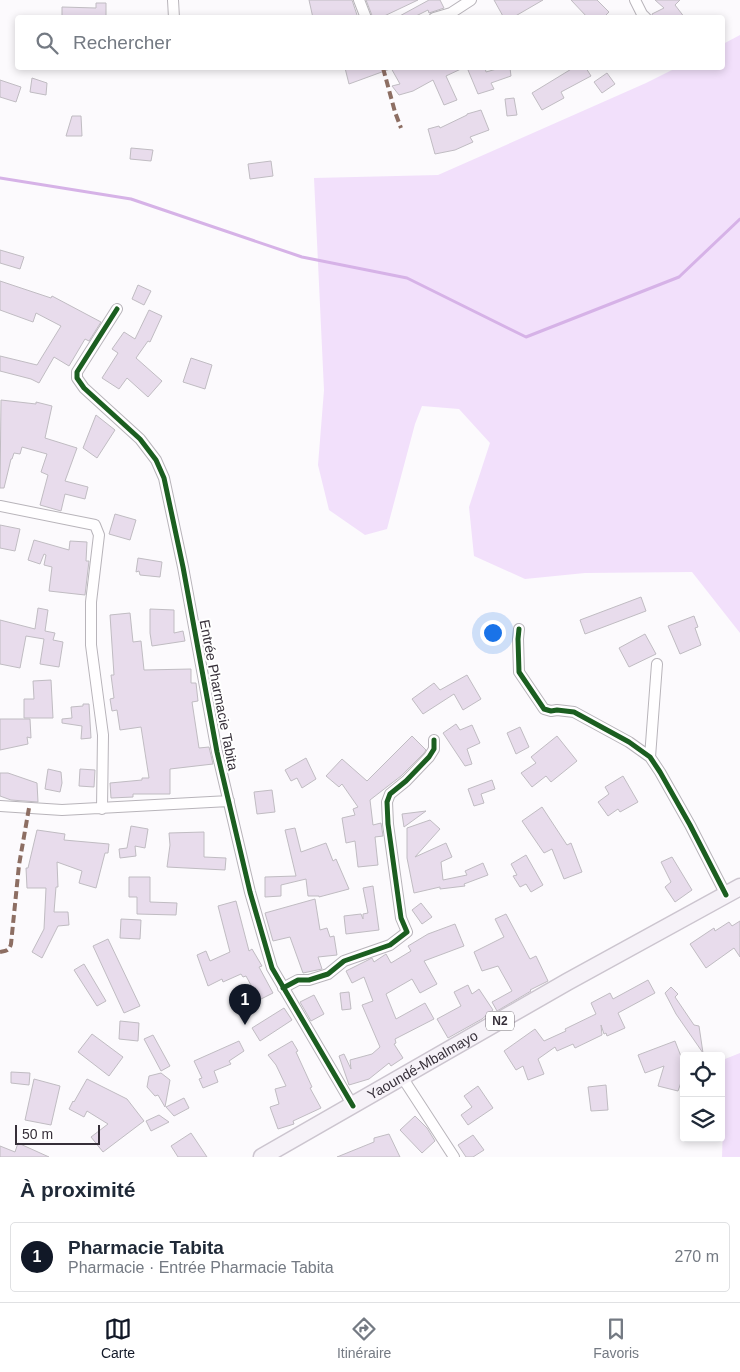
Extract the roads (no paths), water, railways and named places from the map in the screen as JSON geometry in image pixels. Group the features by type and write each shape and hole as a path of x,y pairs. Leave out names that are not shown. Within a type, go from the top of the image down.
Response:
{"highway":[{"name":"Yaoundé-Mbalmayo","path":"262,1157 568,982 733,891"}],"street":[{"path":"173,0 174,15"},
{"path":"359,0 365,15"},
{"path":"442,15 471,0"},
{"path":"635,0 643,15"},
{"name":"Entrée Pharmacie Tabita","path":"117,309 77,372 77,378 84,388 140,439 156,460 164,478 183,567 217,752 250,892 272,968 353,1106"},
{"path":"0,506 95,525 100,535 91,602 91,645 103,735 102,809"},
{"path":"519,629 519,672 544,708 551,711 567,710 574,712 629,742 650,757 733,891"},
{"path":"650,757 657,664"},
{"path":"283,988 298,980 309,980 328,974 344,961 390,945 407,932 401,918 388,824 387,802 390,794 406,781 429,756 434,749 434,740"},
{"path":"0,806 62,810 228,801"},
{"path":"402,1077 454,1157"}],"waterway":[{"path":"0,178 131,199 302,257 407,278 526,337 679,277 740,219"}],"place":[{"name":"Pharmacie Tabita","path":"245,1025"}]}
